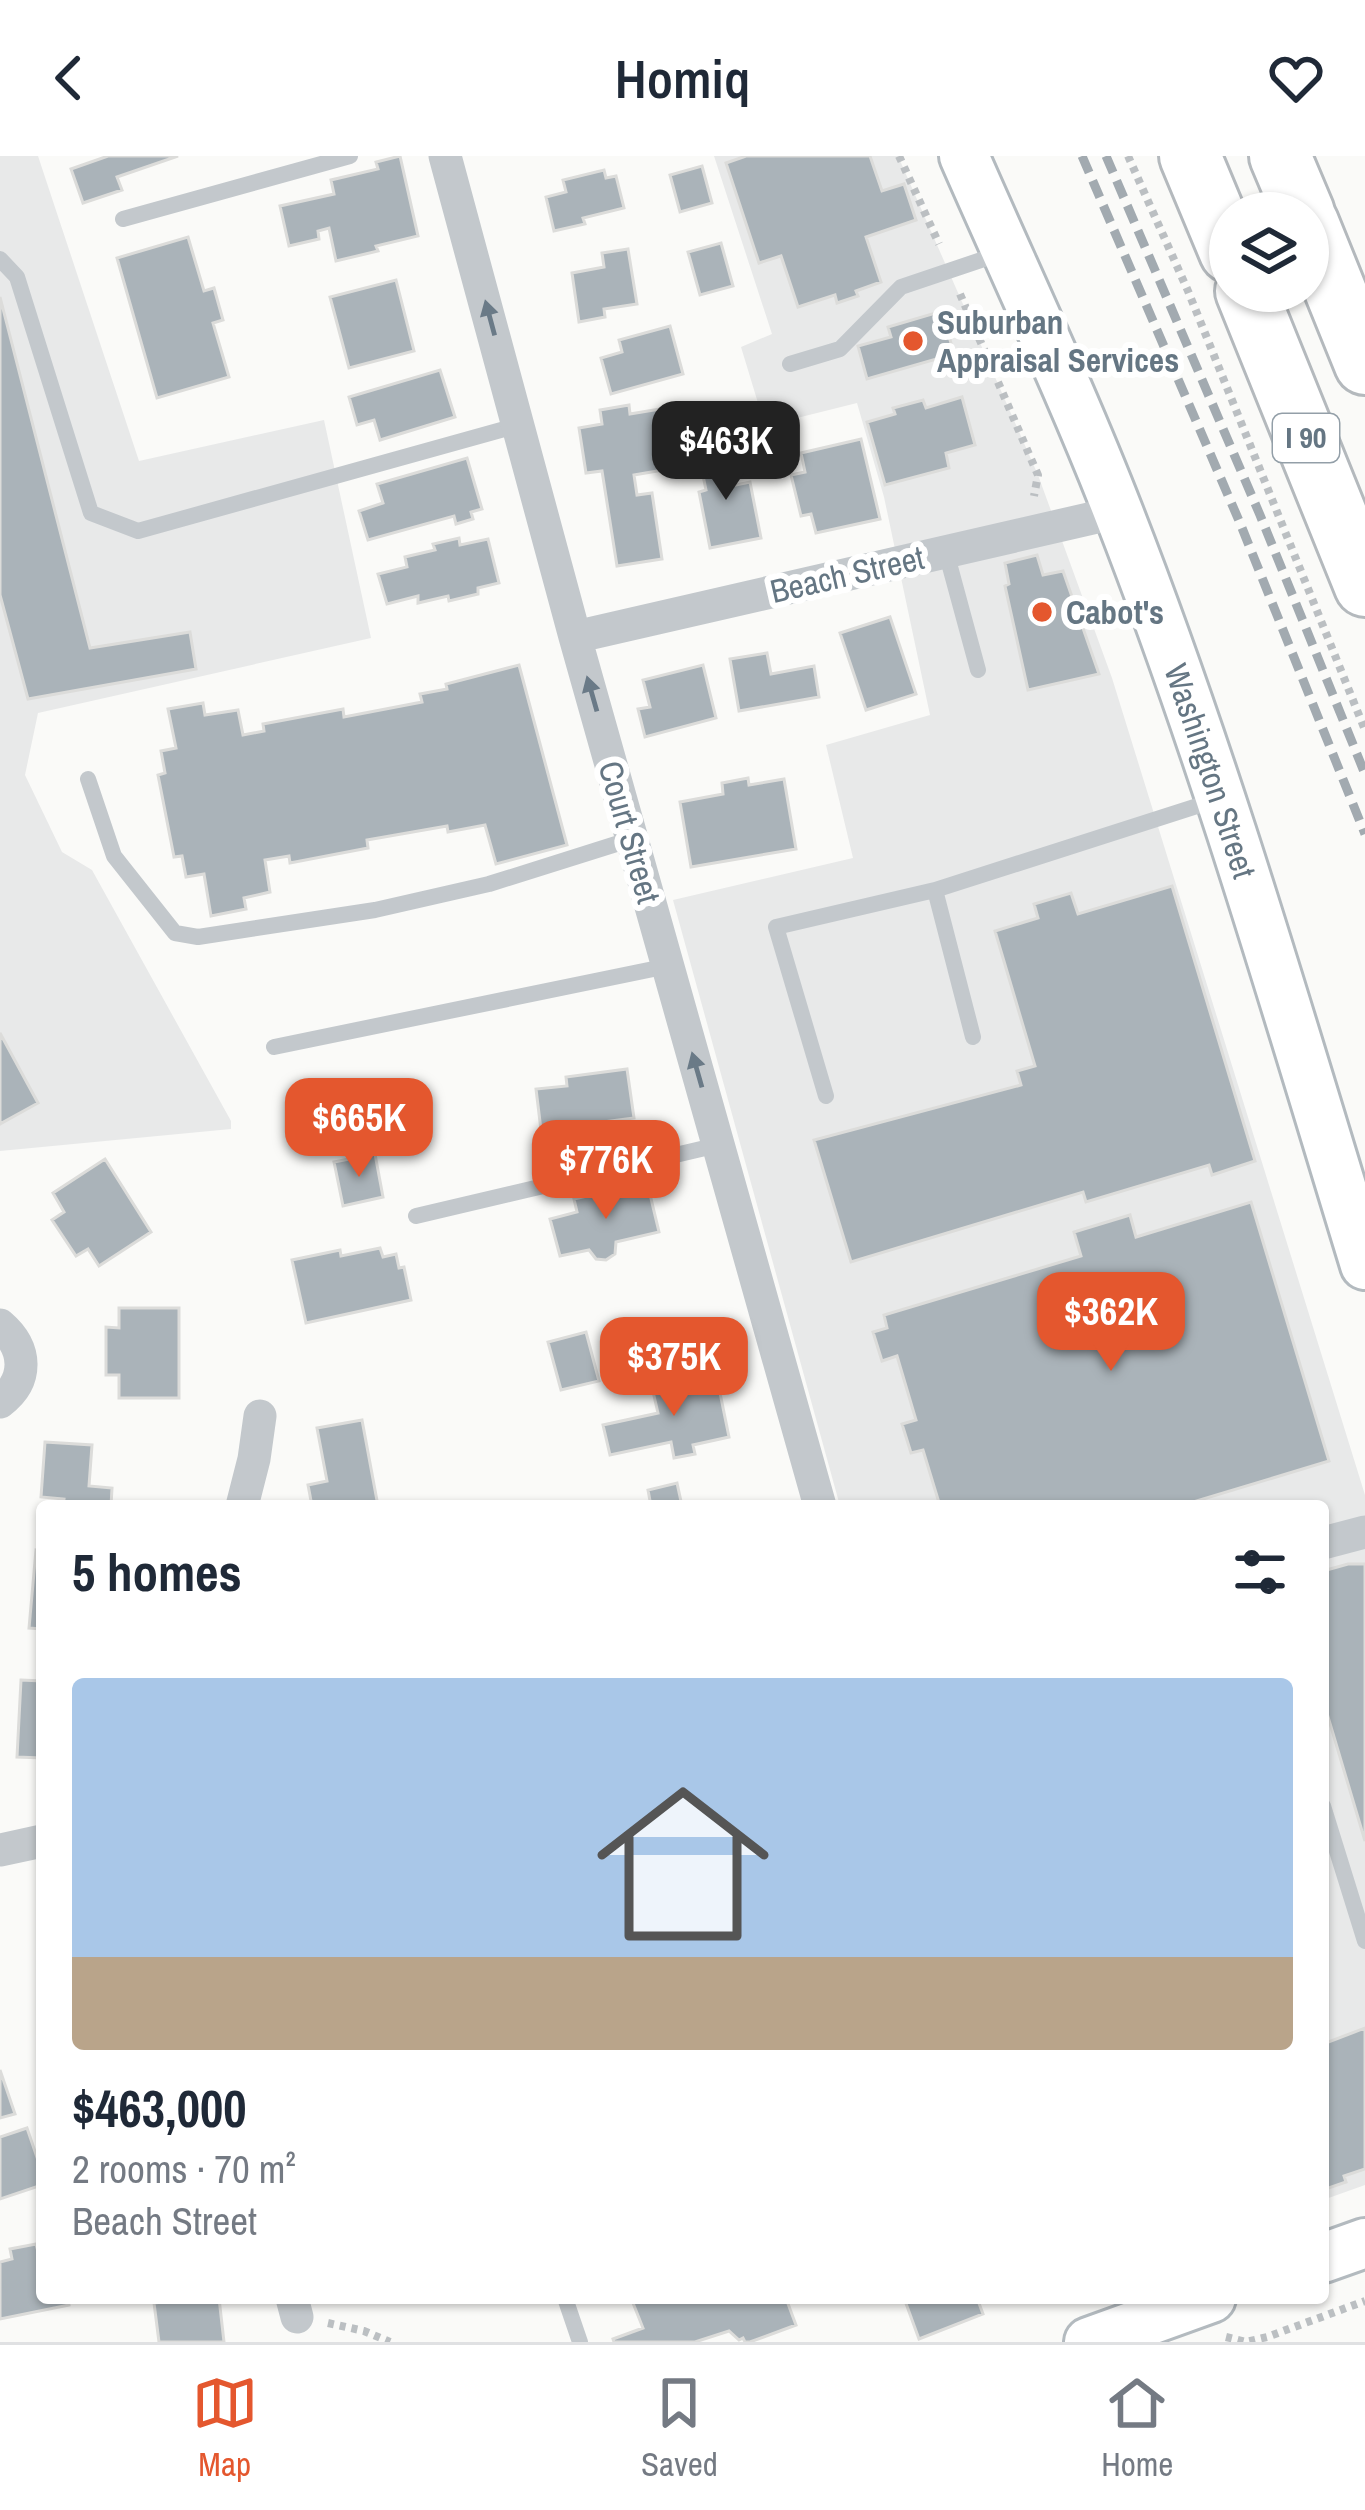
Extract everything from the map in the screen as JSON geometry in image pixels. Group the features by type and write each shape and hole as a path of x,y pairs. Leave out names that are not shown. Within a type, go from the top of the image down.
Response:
{"highway":[{"path":"1190,156 1209,202"},
{"path":"1280,156 1295,192"},
{"path":"1329,275 1365,364"},
{"name":"I 90","path":"1254,312 1365,586"}],"main road":[{"name":"Washington Street","path":"964,156 1118,512 1180,679 1365,1265"},
{"path":"1329,2256 1365,2243"},
{"path":"1089,2342 1209,2319"}],"street":[{"name":"Court Street","path":"445,156 818,1500"},
{"name":"Beach Street","path":"575,637 1118,512"},
{"path":"0,1324 15,1339 21,1367 16,1385 0,1402"},
{"path":"243,1500 260,1415"},
{"path":"1329,1541 1365,1532"},
{"path":"0,1850 36,1842"}],"lane":[{"path":"123,218 350,156"},
{"path":"790,364 840,349 901,287 1006,251"},
{"path":"0,259 17,277 91,513 138,531 519,425"},
{"path":"946,551 978,670"},
{"path":"88,779 113,856 175,933 198,937 398,905 489,884 632,839"},
{"path":"826,1096 776,927 935,890 1220,799"},
{"path":"935,890 973,1037"},
{"path":"274,1047 668,966"},
{"path":"416,1216 718,1145"},
{"path":"1329,1825 1365,1941"},
{"path":"567,2304 580,2342"}],"path":[{"path":"899,156 939,244"},
{"path":"1129,156 1365,730"},
{"path":"957,288 1038,475 1034,497 1024,504"},
{"path":"1209,2319 1224,2337 1246,2342 1365,2301"},
{"path":"294,2307 390,2342"}],"shaded area":[{"path":"0,156 38,156 139,461 324,420 371,638 38,713 25,775 62,852 92,870 231,1121 231,1129 0,1151"},
{"path":"714,156 898,156 1038,475 1112,678 1365,1495 1365,2185 1329,2198 1329,1500 838,1500 673,900 853,858 826,745 930,715 884,497 857,403 765,426 741,347 772,334"}],"building":[{"path":"108,156 178,156 117,177 122,190 83,203 71,169"},
{"path":"400,156 418,236 336,261 329,228 318,231 319,239 289,246 280,206 334,194 331,180 378,169 376,162"},
{"path":"746,156 870,156 882,191 904,184 916,220 866,237 881,282 837,303 835,295 798,307 781,256 759,263 726,163"},
{"path":"702,166 712,203 680,212 670,175"},
{"path":"604,170 606,178 616,176 624,208 554,231 546,197 566,192 563,180"},
{"path":"188,237 204,291 214,288 223,320 213,323 229,377 157,398 117,258"},
{"path":"721,243 733,286 700,295 688,252"},
{"path":"628,249 637,304 604,309 605,317 579,322 572,273 604,267 602,253"},
{"path":"396,280 414,351 349,368 330,297"},
{"path":"0,297 90,648 190,632 196,669 28,699 0,595"},
{"name":"Suburban Appraisal Services","path":"942,311 954,354 867,379 858,346 891,337 888,327"},
{"path":"670,326 683,374 611,394 601,358 622,352 619,340"},
{"path":"440,370 455,417 380,440 374,420 357,425 349,397"},
{"path":"962,397 975,445 946,453 949,468 885,485 867,422 923,400 926,408"},
{"path":"629,405 630,414 660,409 669,469 634,475 637,495 652,493 662,559 617,566 602,471 586,473 579,428 602,424 600,410"},
{"path":"861,439 880,519 816,533 811,514 801,516 791,475 805,472 801,453"},
{"path":"723,446 731,486 750,482 761,538 710,548 699,492 706,490 698,451"},
{"path":"467,458 482,509 471,512 473,519 456,524 454,516 368,540 359,511 383,503 377,484"},
{"path":"459,538 460,545 488,539 499,583 449,601 448,596 418,603 418,596 387,604 378,574 407,567 405,557"},
{"path":"1037,555 1043,575 1063,571 1099,674 1028,690 1005,586 1009,584 1005,563"},
{"path":"890,617 916,694 866,710 840,633"},
{"path":"767,653 771,674 814,666 819,697 739,711 730,659"},
{"path":"519,665 567,845 496,864 485,825 448,832 447,826 367,840 368,848 290,863 289,856 265,860 270,892 244,898 246,909 211,916 204,874 186,877 182,856 174,857 158,775 165,773 161,751 176,748 168,709 203,703 205,715 238,710 243,735 264,731 263,724 343,709 344,717 422,702 420,694 447,689 446,684"},
{"path":"703,665 716,718 645,737 638,709 650,707 643,680"},
{"path":"748,778 749,785 784,779 796,849 691,867 680,802 723,794 722,783"},
{"path":"1172,886 1255,1161 1212,1175 1209,1165 1086,1202 1083,1192 851,1262 814,1140 1021,1085 1017,1071 1035,1066 995,931 1038,918 1034,904 1071,893 1078,914"},
{"path":"0,1033 38,1103 0,1124"},
{"path":"627,1069 634,1118 541,1130 536,1089 567,1086 566,1077"},
{"path":"375,1154 383,1197 343,1206 334,1162"},
{"path":"105,1159 151,1232 99,1266 88,1249 76,1256 52,1220 64,1212 53,1193"},
{"path":"647,1182 659,1232 616,1242 615,1254 606,1260 596,1259 589,1250 560,1256 550,1219 577,1212 574,1199"},
{"path":"1251,1202 1329,1461 1200,1500 938,1500 923,1450 911,1453 902,1424 916,1420 897,1356 882,1361 873,1332 887,1328 884,1315 1081,1256 1074,1232 1130,1215 1136,1237"},
{"path":"380,1248 383,1257 396,1254 399,1268 404,1267 411,1300 306,1323 292,1260"},
{"path":"119,1308 179,1308 179,1398 119,1398 119,1375 106,1375 106,1327 119,1328"},
{"path":"586,1332 599,1381 561,1390 548,1342"},
{"path":"705,1372 707,1385 718,1383 729,1437 693,1445 695,1454 674,1458 671,1442 610,1455 603,1425 658,1413 651,1383"},
{"path":"362,1420 377,1500 311,1500 308,1485 327,1481 317,1428"},
{"path":"45,1442 92,1445 89,1486 112,1488 111,1500 41,1497"},
{"path":"677,1483 681,1500 650,1500 648,1490"},
{"path":"36,1550 36,1629 29,1628"},
{"path":"1365,1564 1365,1841 1329,1720 1329,1569"},
{"path":"21,1680 36,1681 36,1758 17,1757"},
{"path":"1365,2028 1365,2169 1329,2188 1329,2042"},
{"path":"0,2070 15,2114 0,2118"},
{"path":"27,2128 36,2154 36,2187 0,2199 0,2137"},
{"path":"36,2244 36,2304 69,2305 0,2319 0,2262 12,2259 10,2249"},
{"path":"154,2304 220,2304 224,2342 159,2342"},
{"path":"633,2304 788,2304 796,2325 750,2342 729,2331 695,2342 614,2342 643,2328"},
{"path":"906,2304 979,2304 983,2314 919,2339"}],"railway":[{"path":"1082,156 1240,523 1365,834"},
{"path":"1106,156 1365,774"}],"place":[{"name":"Suburban Appraisal Services","path":"913,341"},
{"name":"Cabot's","path":"1042,612"}]}
